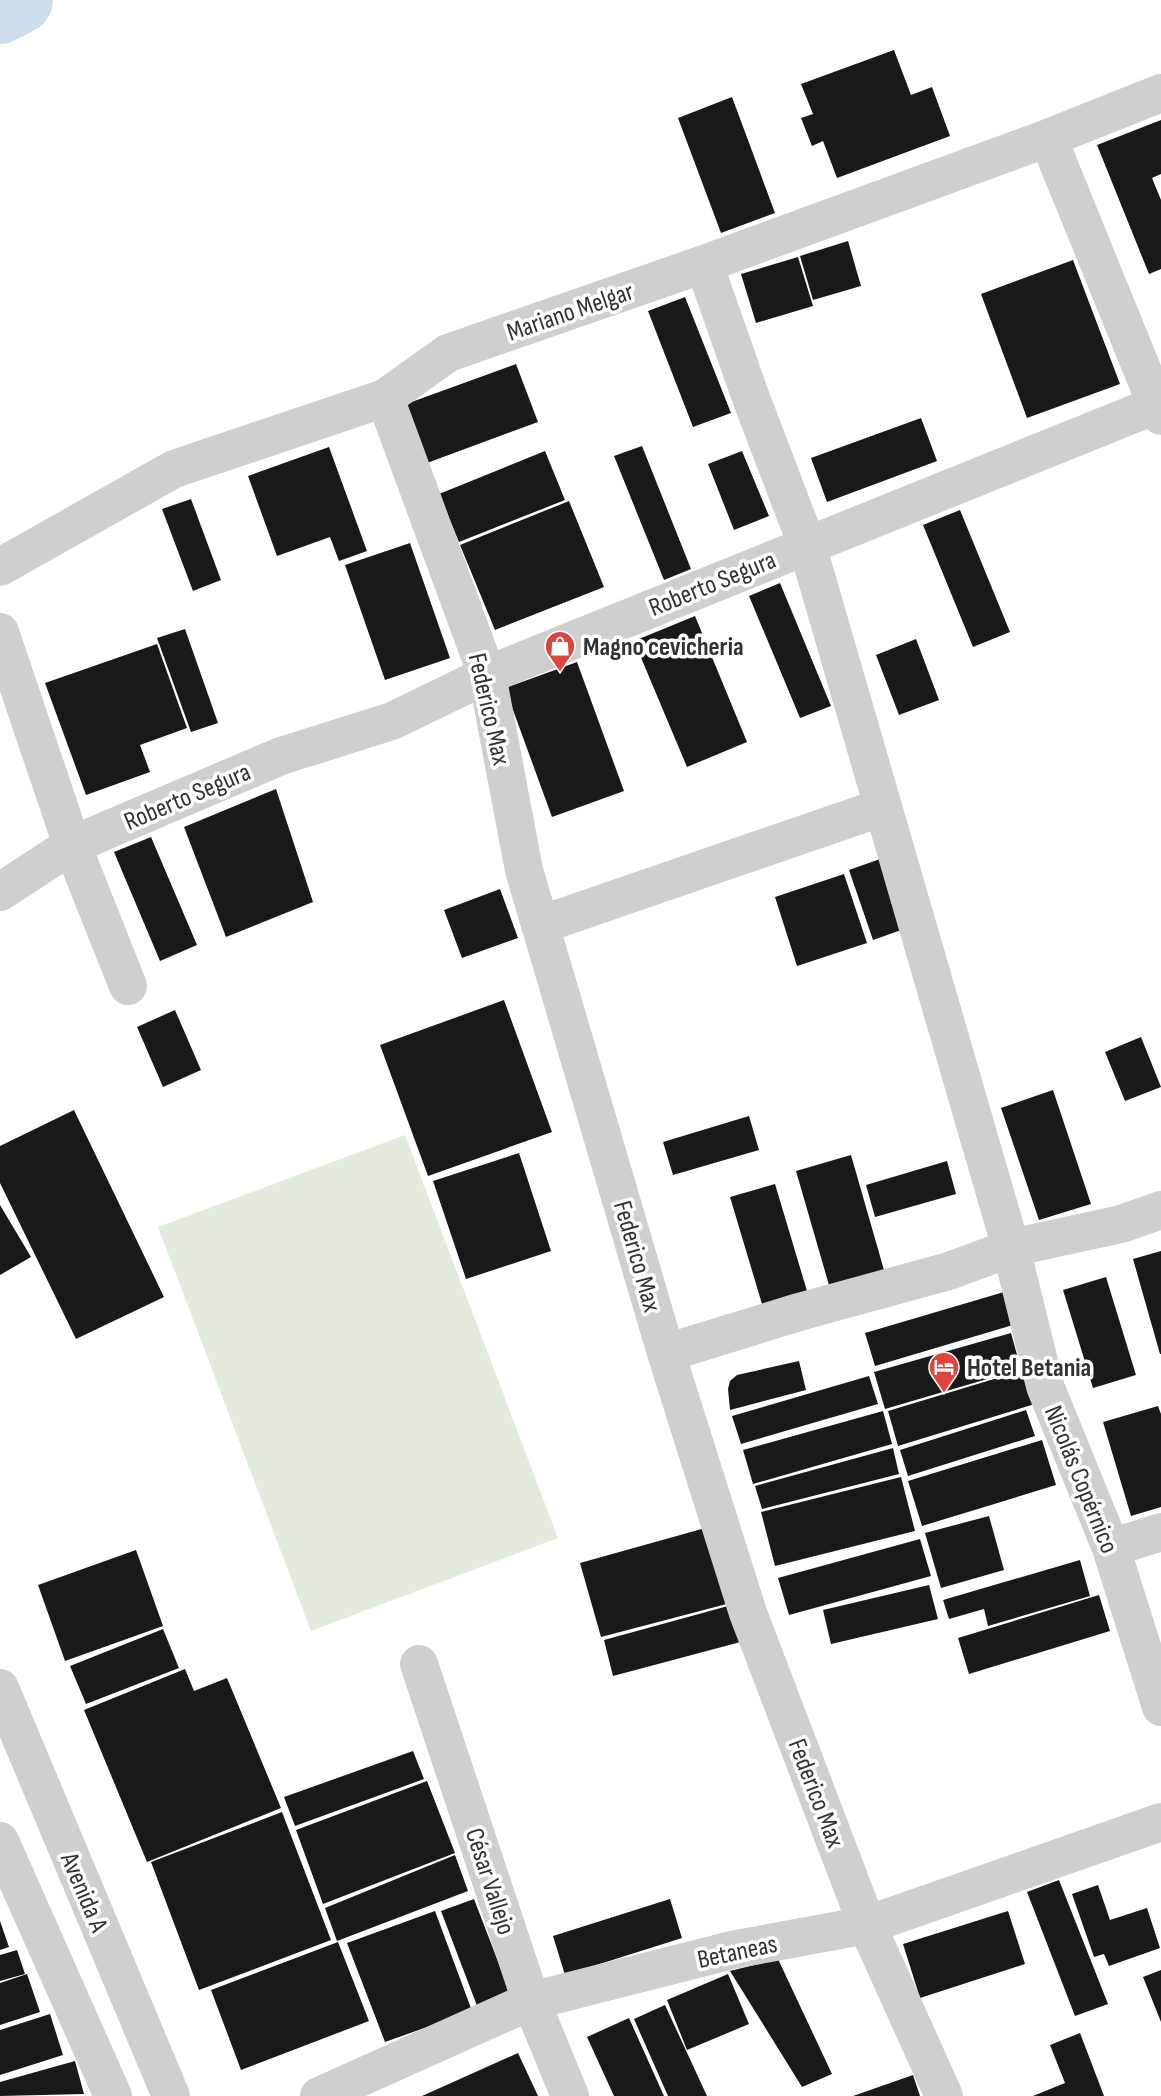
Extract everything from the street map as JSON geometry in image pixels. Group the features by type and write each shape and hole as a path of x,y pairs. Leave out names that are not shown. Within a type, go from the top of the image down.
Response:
{"street":[{"name":"Mariano Melgar","path":"0,568 174,469 385,398 448,353 704,264 1048,138 1161,93"},
{"path":"1048,138 1159,408"},
{"name":"Nicolás Copérnico","path":"704,264 807,545 1011,1248 1045,1385 1111,1548 1161,1707"},
{"name":"Federico Max","path":"385,398 486,675 524,870 666,1353 748,1613 867,1925 944,2096"},
{"name":"Roberto Segura","path":"0,892 72,845 281,757 392,721 486,675 807,545 1159,408"},
{"path":"0,632 72,845 128,986"},
{"path":"540,925 883,807"},
{"path":"666,1353 949,1271 1011,1248 1121,1224 1161,1210"},
{"path":"1111,1548 1161,1532"},
{"name":"César Vallejo","path":"419,1664 531,2001 570,2096"},
{"name":"Avenida A","path":"0,1688 171,2096"},
{"name":"Betaneas","path":"318,2096 531,2001 732,1950 867,1925 1161,1822"},
{"path":"0,1841 113,2096"}],"shaded area":[{"path":"405,1135 558,1538 311,1631 158,1227"}],"building":[{"path":"894,50 911,95 932,87 950,136 837,178 823,141 812,146 801,118 813,114 801,84"},
{"path":"732,97 775,213 721,233 678,118"},
{"path":"1161,120 1161,174 1152,178 1161,200 1161,269 1149,274 1097,145"},
{"path":"848,241 861,286 813,300 800,256"},
{"path":"798,257 813,306 756,323 741,274"},
{"path":"1073,260 1120,384 1027,418 981,294"},
{"path":"685,297 731,413 693,427 648,311"},
{"path":"516,364 538,422 427,463 406,404"},
{"path":"921,418 937,461 827,502 811,458"},
{"path":"642,446 691,569 664,580 614,456"},
{"path":"329,447 367,551 339,561 330,537 277,556 248,476"},
{"path":"545,451 565,500 459,542 439,494"},
{"path":"742,451 769,516 734,530 708,464"},
{"path":"191,499 221,580 193,591 162,509"},
{"path":"569,501 604,587 495,630 460,545"},
{"path":"960,510 1010,632 973,647 923,525"},
{"path":"410,543 450,658 385,680 345,565"},
{"path":"780,583 831,706 800,718 749,596"},
{"path":"695,616 747,742 687,767 634,641"},
{"path":"185,629 218,723 191,732 157,638"},
{"path":"916,639 939,700 899,715 876,655"},
{"path":"157,644 187,728 140,745 150,772 86,795 45,683"},
{"path":"577,662 624,791 552,817 505,688"},
{"path":"276,789 313,902 226,937 184,827"},
{"path":"151,837 197,945 160,961 114,852"},
{"path":"880,859 904,929 873,940 849,870"},
{"path":"844,874 867,943 797,966 775,897"},
{"path":"500,889 518,938 462,958 444,910"},
{"path":"504,1000 552,1132 428,1176 380,1045"},
{"path":"175,1010 201,1070 163,1087 137,1027"},
{"path":"1141,1037 1161,1087 1125,1101 1105,1052"},
{"path":"1053,1090 1091,1204 1039,1220 1001,1108"},
{"path":"74,1110 164,1297 76,1339 0,1183 0,1146"},
{"path":"749,1116 759,1150 673,1175 663,1142"},
{"path":"519,1153 551,1251 466,1279 433,1181"},
{"path":"851,1155 886,1277 831,1292 796,1171"},
{"path":"947,1161 956,1194 875,1217 866,1185"},
{"path":"775,1184 807,1291 762,1304 730,1197"},
{"path":"0,1205 31,1257 0,1275"},
{"path":"1161,1251 1161,1354 1160,1354 1133,1259"},
{"path":"1106,1277 1136,1375 1093,1388 1063,1290"},
{"path":"1004,1292 1013,1325 875,1366 865,1333"},
{"path":"1011,1333 1021,1369 885,1409 874,1372"},
{"path":"799,1361 806,1390 730,1410 728,1389 730,1381 737,1375"},
{"path":"1027,1369 1038,1403 898,1446 888,1411"},
{"path":"869,1376 878,1404 741,1444 732,1416"},
{"path":"1158,1406 1161,1414 1161,1507 1131,1516 1103,1422"},
{"path":"1026,1410 1035,1436 908,1476 900,1450"},
{"path":"883,1411 892,1444 753,1484 743,1450"},
{"path":"1042,1440 1056,1485 922,1526 908,1481"},
{"path":"893,1448 899,1474 762,1509 755,1486"},
{"path":"901,1477 915,1531 775,1566 761,1512"},
{"path":"989,1516 1004,1570 941,1588 925,1533"},
{"path":"716,1525 738,1601 601,1637 580,1563"},
{"path":"920,1539 931,1576 789,1615 778,1578"},
{"path":"136,1550 163,1626 65,1661 38,1585"},
{"path":"1080,1560 1090,1596 988,1626 984,1609 949,1619 943,1600"},
{"path":"929,1585 938,1619 831,1644 823,1610"},
{"path":"1099,1595 1110,1631 969,1674 958,1638"},
{"path":"739,1603 748,1640 613,1676 604,1640"},
{"path":"163,1629 179,1668 86,1704 70,1666"},
{"path":"185,1669 194,1691 227,1678 281,1808 147,1862 84,1710"},
{"path":"413,1751 424,1779 295,1826 284,1797"},
{"path":"427,1781 455,1853 323,1904 296,1830"},
{"path":"282,1812 331,1940 199,1990 151,1862"},
{"path":"455,1855 468,1891 337,1941 325,1908"},
{"path":"1059,1880 1108,2004 1075,2016 1027,1892"},
{"path":"1098,1885 1110,1920 1147,1908 1160,1948 1109,1966 1104,1954 1094,1957 1072,1894"},
{"path":"474,1899 512,1998 479,2011 441,1911"},
{"path":"670,1899 682,1938 565,1975 553,1936"},
{"path":"435,1911 472,2011 385,2042 347,1943"},
{"path":"1008,1911 1025,1964 920,1998 903,1944"},
{"path":"0,1921 9,1947 0,1950"},
{"path":"338,1942 369,2021 241,2070 211,1990"},
{"path":"17,1950 25,1974 0,1981 0,1955"},
{"path":"778,1959 832,2074 802,2087 730,1971"},
{"path":"1161,1970 1161,2022 1143,1977"},
{"path":"27,1974 40,2012 0,2025 0,1983"},
{"path":"728,1974 749,2024 687,2050 667,2000"},
{"path":"665,2005 707,2096 668,2096 634,2019"},
{"path":"50,2014 63,2055 0,2075 0,2030"},
{"path":"629,2018 664,2096 614,2096 587,2037"},
{"path":"1080,2033 1104,2096 1033,2096 1065,2083 1050,2045"},
{"path":"518,2053 538,2096 422,2096"},
{"path":"75,2061 84,2094 0,2096 0,2082"},
{"path":"913,2075 920,2096 853,2096"}],"waterway":[{"path":"0,10 19,0"}],"place":[{"name":"Magno cevicheria","path":"560,673"},
{"name":"Hotel Betania","path":"944,1394"}]}
